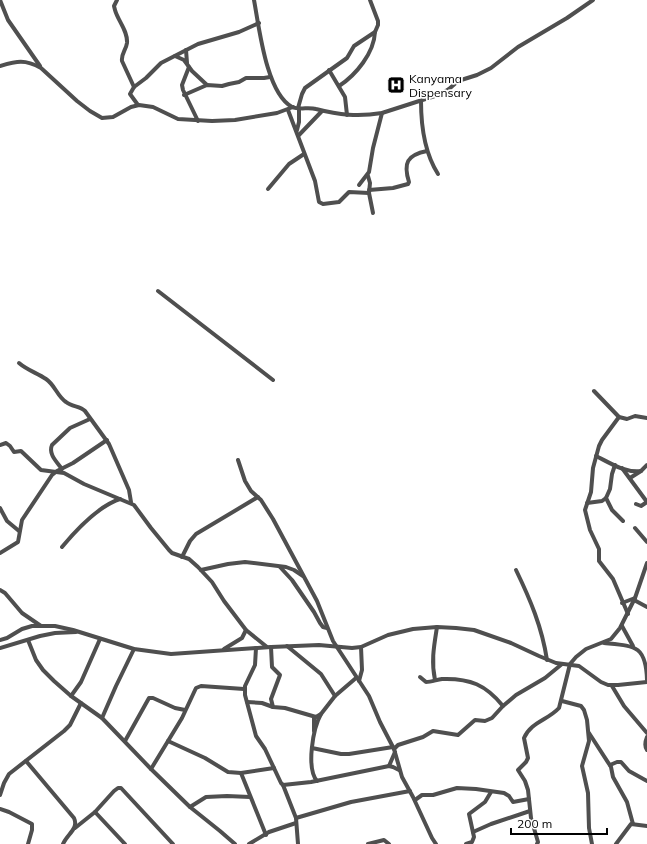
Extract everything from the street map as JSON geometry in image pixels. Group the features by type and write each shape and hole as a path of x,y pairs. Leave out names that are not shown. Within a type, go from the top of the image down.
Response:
{"street":[{"path":"0,0 8,20 41,68 90,111 102,118 113,117 138,105 153,107 178,119 198,121 234,120 278,113 297,108 314,108 322,111 347,115 372,115 382,113 441,94 458,82 491,68 518,47 562,21 593,0"},
{"path":"116,0 114,6 115,10 127,38 127,44 122,61 134,87"},
{"path":"254,0 270,77 286,101 297,108"},
{"path":"339,86 352,77 364,61 374,42 378,21 370,0"},
{"path":"138,105 130,94 134,87 146,78 161,63 208,40 238,32 258,23"},
{"path":"298,133 299,122 297,108 305,88 347,58 354,46 375,32"},
{"path":"186,50 188,66 182,85 184,95 198,121"},
{"path":"175,56 184,60 192,71 207,85"},
{"path":"0,66 24,61 41,68"},
{"path":"329,70 345,97 347,115"},
{"path":"184,95 207,85 222,86 239,82 246,78 270,77"},
{"path":"421,101 421,118 427,151 438,174"},
{"path":"288,110 298,133 304,154 316,184 320,204 339,202 349,192 369,192 408,184 409,182 406,169 411,157 415,154 427,151"},
{"path":"298,133 305,130 322,111"},
{"path":"359,185 368,176 371,168 372,148 382,113"},
{"path":"268,189 289,164 304,154"},
{"path":"368,176 373,213"},
{"path":"158,291 273,380"},
{"path":"19,363 46,379 54,386 65,402 72,406 81,408 107,440 130,494 131,502"},
{"path":"594,391 619,417 627,419 635,416 647,418"},
{"path":"619,417 602,440 596,456 593,468 591,492 585,510 590,530 599,549 599,561 613,579 628,614"},
{"path":"62,469 52,454 52,445 70,428 90,419"},
{"path":"0,553 18,542 22,520 47,481 57,471 107,440"},
{"path":"0,445 6,443 14,452 21,451 41,470 57,471 84,484 131,502 169,550 172,553 192,562 201,570 212,582 246,630 269,647 272,667 280,675 271,699 273,707"},
{"path":"596,456 622,468 633,471 641,471"},
{"path":"238,460 245,481 258,497 284,538 317,601 327,628 336,646 369,696 393,748 402,777 436,844"},
{"path":"602,502 606,498 615,465"},
{"path":"630,478 647,465"},
{"path":"622,468 647,502 641,506 636,504"},
{"path":"62,547 106,505 122,499 130,494"},
{"path":"182,557 190,541 196,534 258,497"},
{"path":"606,498 612,510 624,520"},
{"path":"587,502 602,502 608,504"},
{"path":"0,508 7,521 19,531"},
{"path":"635,528 647,542"},
{"path":"201,570 238,562 294,570 303,576"},
{"path":"537,844 538,838 532,823 526,784 518,770 528,758 524,738 530,728 554,713 559,708 562,701 570,664 576,657 586,649 611,639 622,626 647,563"},
{"path":"280,567 314,612 323,627 327,628"},
{"path":"516,570 526,590 537,619 544,642 547,660"},
{"path":"0,590 8,596 22,613 41,626"},
{"path":"622,603 634,599"},
{"path":"634,599 647,608"},
{"path":"0,640 27,627 55,626 134,649 170,654 287,646 319,645 352,648 361,647 394,633 413,629 438,627 456,628 474,630 511,643 547,660 579,666 601,682 612,686 647,681 647,670 643,657 627,637 622,626"},
{"path":"435,680 432,658 438,627"},
{"path":"224,650 242,638 246,630"},
{"path":"0,648 40,636 55,633 78,632"},
{"path":"71,696 81,682 100,639"},
{"path":"28,640 36,660 54,681 71,696 102,718 190,807 235,844"},
{"path":"603,643 631,646 635,648"},
{"path":"287,646 321,674 335,696"},
{"path":"317,781 314,777 312,766 312,748 319,719 321,714 335,696 357,679 362,670 361,647"},
{"path":"256,648 255,665 244,689 256,736 265,749 280,781 284,785 296,818 298,844"},
{"path":"102,718 134,649"},
{"path":"643,657 646,653"},
{"path":"312,748 341,754 349,754 393,748 423,737 433,731 456,735 460,734 475,720 485,721 492,718 516,695 545,678 562,664"},
{"path":"420,677 426,682 435,680 460,680 479,685 492,693 503,706"},
{"path":"641,682 647,686"},
{"path":"151,769 182,718 198,686 244,689"},
{"path":"612,686 624,706 647,733"},
{"path":"125,741 149,698 153,698 176,708 186,710"},
{"path":"562,701 579,705 583,708 589,733 588,746 582,766 588,793 589,828 592,844"},
{"path":"0,795 7,776 67,728 81,702"},
{"path":"247,702 262,703 273,707 285,708 314,717 321,714"},
{"path":"314,717 314,737"},
{"path":"589,733 610,765 613,777 627,802 633,824"},
{"path":"647,737 645,743 647,750"},
{"path":"168,741 205,758 228,772 241,773 274,768"},
{"path":"389,766 393,748"},
{"path":"26,761 74,818 76,824 75,828"},
{"path":"610,765 621,762 629,771 647,781"},
{"path":"284,785 317,781 389,766 393,766 400,771"},
{"path":"241,773 266,835"},
{"path":"311,782 314,777"},
{"path":"63,844 75,828 95,812 114,790 118,788 121,788 173,844"},
{"path":"415,800 422,795 433,795 458,788 504,793 513,802 529,799"},
{"path":"296,818 351,802 410,791"},
{"path":"466,844 474,840 469,814 485,802 491,792"},
{"path":"190,807 206,797 250,797"},
{"path":"0,809 32,824 28,844"},
{"path":"473,832 491,824 530,811"},
{"path":"95,812 125,844"},
{"path":"249,844 266,835 296,823"},
{"path":"616,844 629,826 633,824 647,826"},
{"path":"368,844 384,840 389,844"}],"place":[{"name":"Kanyama Dispensary","path":"396,85"}]}
